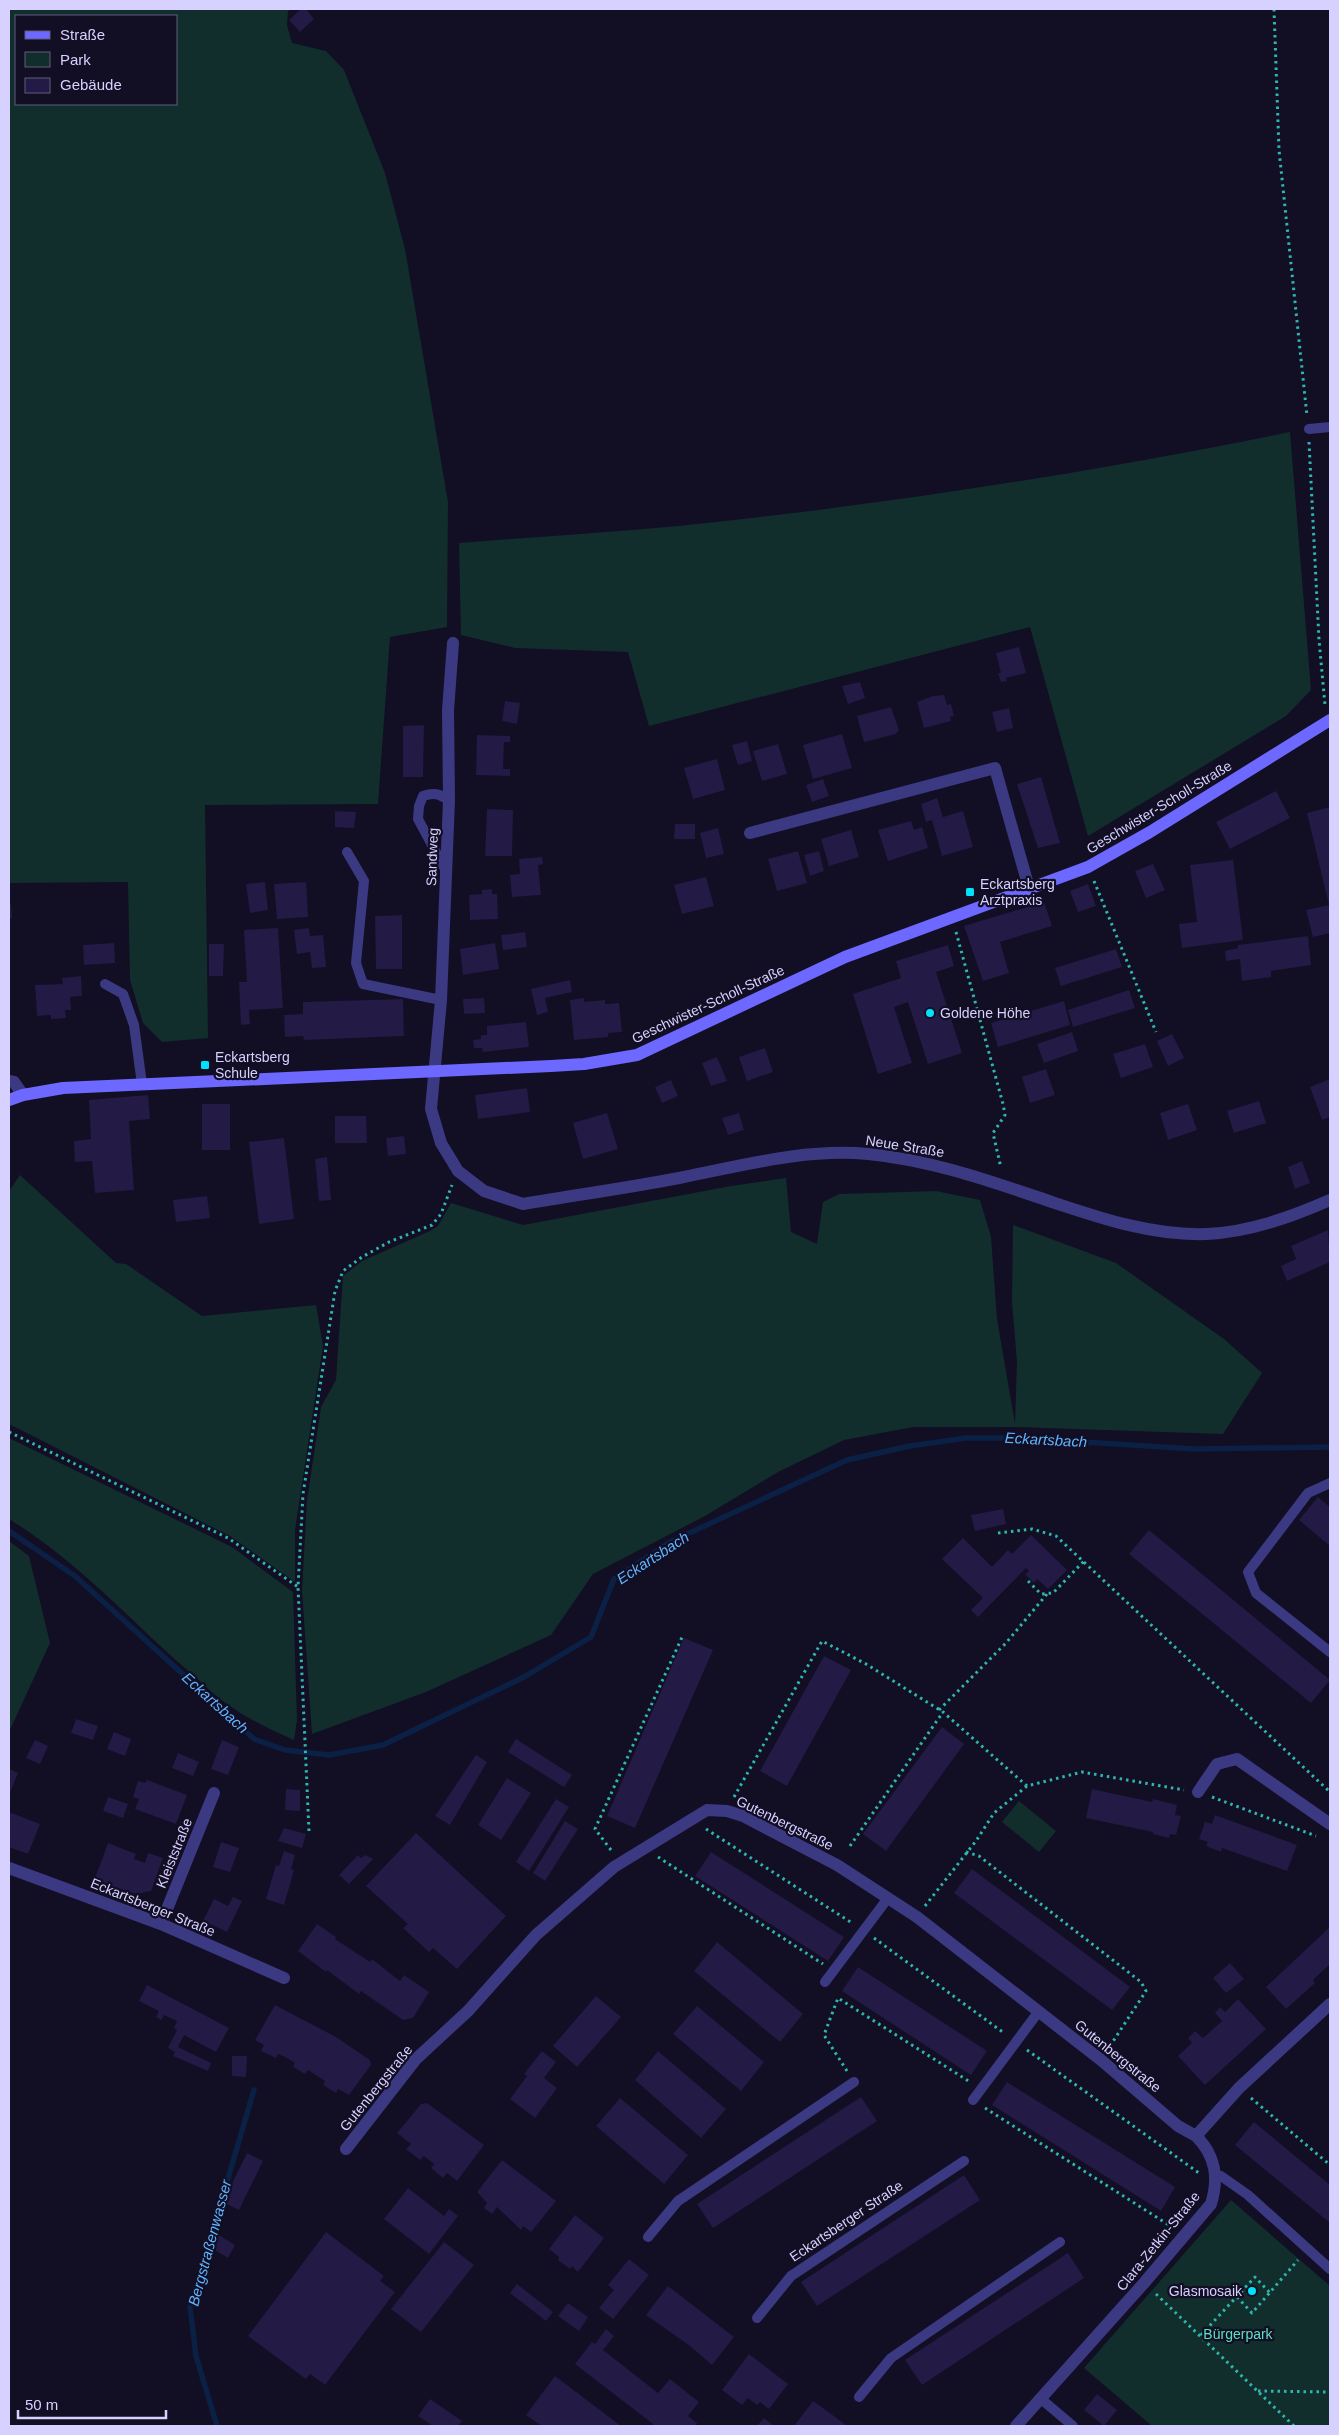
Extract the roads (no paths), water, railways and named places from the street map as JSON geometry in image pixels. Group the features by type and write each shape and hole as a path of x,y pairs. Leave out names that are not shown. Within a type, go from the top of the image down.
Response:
{"street":[{"name":"Sandweg","path":"436,1072 441,1000 449,800 448,710 452,643"},
{"name":"Geschwister-Scholl-Straße","path":"9,1100 23,1095 63,1088 584,1064 637,1055 845,957 951,916 1088,867 1150,832 1329,720"},
{"path":"750,833 995,768 1029,888"},
{"name":"Neue Straße","path":"436,1072 431,1109 441,1143 458,1171 484,1191 523,1204 810,1154 867,1154 927,1162 1092,1216 1129,1226 1172,1233 1207,1234 1253,1228 1296,1215 1330,1200"},
{"path":"9,1081 14,1082 23,1095"},
{"path":"1198,1792 1217,1764 1237,1760 1330,1824"},
{"name":"Kleiststraße","path":"161,1924 214,1793"},
{"name":"Gutenbergstraße","path":"346,2148 416,2059 468,2011 536,1935 621,1862 707,1810 727,1811 743,1816 837,1865 917,1917 1101,2060 1178,2126 1196,2136"},
{"name":"Eckartsberger Straße","path":"9,1868 161,1924 284,1978"},
{"path":"1196,2136 1239,2088 1330,2004"},
{"name":"Clara-Zetkin-Straße","path":"1016,2426 1144,2283 1211,2204 1216,2189 1213,2161 1207,2147 1196,2136"}],"lane":[{"path":"1309,429 1330,427"},
{"path":"446,871 418,819 419,806 423,796 439,793 449,800"},
{"path":"347,852 364,881 356,963 363,984 441,1000"},
{"path":"105,984 123,994 134,1025 142,1084"},
{"path":"1330,1483 1308,1493 1248,1572 1256,1593 1330,1652"},
{"path":"825,1982 888,1898"},
{"path":"973,2100 1039,2011"},
{"path":"648,2238 678,2201 854,2082"},
{"name":"Eckartsberger Straße","path":"757,2318 791,2276 964,2161"},
{"path":"1216,2176 1221,2176 1248,2195 1330,2270"},
{"path":"858,2397 891,2358 1060,2242"},
{"path":"1040,2398 1073,2426"}],"waterway":[{"name":"Eckartsbach","path":"9,1531 75,1576 254,1739 285,1750 329,1755 383,1745 524,1677 591,1637 614,1579 670,1542 847,1460 910,1446 966,1438 1020,1438 1195,1449 1330,1447"},
{"name":"Bergstraßenwasser","path":"217,2426 196,2356 190,2307 254,2090"}],"place":[{"name":"Eckartsberg Arztpraxis","path":"970,892"},
{"name":"Goldene Höhe","path":"930,1013"},
{"name":"Eckartsberg Schule","path":"205,1065"},
{"name":"Glasmosaik","path":"1252,2291"}],"park label":[{"name":"Bürgerpark","path":"1238,2334"}]}
